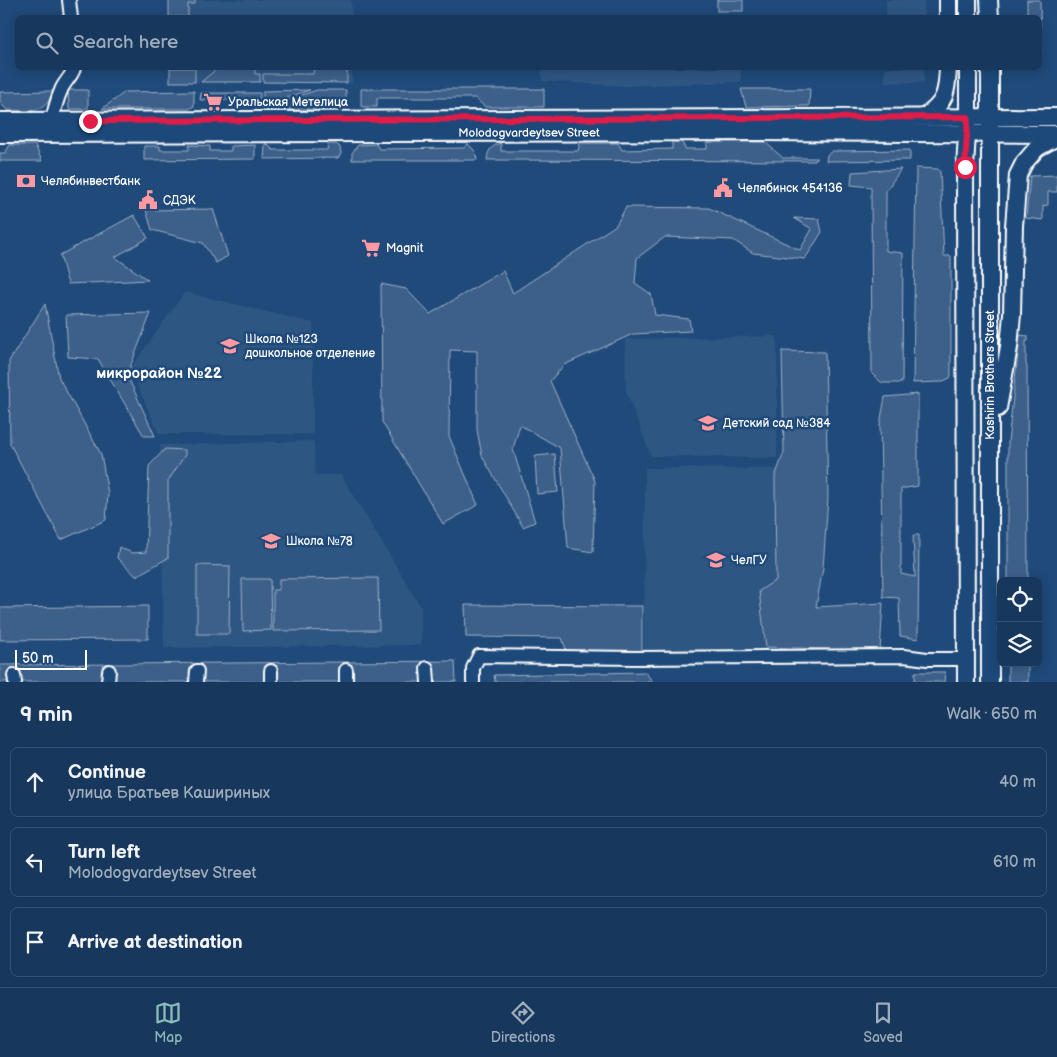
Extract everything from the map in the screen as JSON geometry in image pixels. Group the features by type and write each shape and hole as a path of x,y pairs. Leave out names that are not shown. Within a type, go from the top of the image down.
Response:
{"main road":[{"path":"948,0 948,15"},
{"path":"968,0 968,15"},
{"path":"989,0 990,15"},
{"path":"924,117 937,108 944,98 948,70"},
{"path":"968,70 968,117"},
{"name":"Kashirin Brothers Street","path":"990,70 990,682"},
{"name":"Kashirin Brothers Street","path":"966,682 965,167 968,117"},
{"name":"Molodogvardeytsev Street","path":"0,134 52,127 1057,117"},
{"name":"Molodogvardeytsev Street","path":"0,121 52,127 1057,135"},
{"path":"990,452 1011,333 1014,226 1018,175 1024,162 1037,148 1057,135"}],"street":[{"path":"69,0 71,15"},
{"path":"52,127 62,88 73,70"},
{"path":"473,682 473,668 479,656 663,658 904,656 927,659 966,659"},
{"path":"428,668 428,682"}],"shaded area":[{"path":"169,0 351,0 352,15 169,15"},
{"path":"169,0 195,0 195,4 188,4 188,15 169,15"},
{"path":"717,0 743,0 743,11 717,11"},
{"path":"886,0 924,0 924,15 886,15"},
{"path":"1027,0 1040,0 1040,15 1027,15"},
{"path":"170,70 352,70 352,83 170,82"},
{"path":"170,70 195,70 195,82 170,82"},
{"path":"216,70 255,70 255,74 260,74 260,82 201,82"},
{"path":"314,70 347,70 347,83 263,82 263,74 313,74"},
{"path":"542,70 741,70 741,82 623,86 542,81"},
{"path":"885,70 924,70 924,83 885,82"},
{"path":"361,89 544,89 544,107 485,107 475,98 377,98 377,107 363,107 361,106"},
{"path":"741,89 810,89 809,106 746,107"},
{"path":"68,90 88,90 88,109 69,109"},
{"path":"310,90 266,105 263,101 263,91"},
{"path":"317,90 346,90 346,101 343,109 266,109 266,107"},
{"path":"53,91 46,105 35,110 7,110 0,103 0,92"},
{"path":"194,91 194,106 189,109 102,109 125,92"},
{"path":"201,93 260,93 260,100 200,100"},
{"path":"672,142 682,142 685,149 707,149 707,142 765,142 783,158 817,158 815,161 487,160 491,149 501,143 501,151 578,151 580,143 618,143 622,150 672,149"},
{"path":"265,144 273,150 327,150 328,144 336,144 340,147 341,154 338,158 264,159"},
{"path":"376,144 379,149 464,148 468,144 475,151 477,160 352,160 352,153 358,145"},
{"path":"10,145 35,145 42,161 0,161 0,153 5,153"},
{"path":"189,145 210,146 210,151 231,151 231,146 255,145 255,159 144,160 144,146 160,146 160,150 189,150"},
{"path":"910,150 910,160 826,161 827,155 832,151"},
{"path":"916,168 938,169 940,172 944,256 951,256 951,375 950,378 941,382 913,383"},
{"path":"901,169 886,191 886,251 903,253 902,383 882,383 872,374 871,187 851,185 852,172"},
{"path":"1057,175 1057,192 1048,192 1048,205 1043,206 1043,220 1026,218 1030,176"},
{"path":"626,207 709,208 800,250 812,229 794,218 819,219 822,232 805,259 753,253 733,240 665,237 637,258 635,283 651,294 655,315 689,319 691,331 633,334 564,365 550,381 595,481 593,552 568,548 560,448 520,425 513,449 535,522 523,527 482,456 477,430 477,351 450,350 449,436 478,505 443,524 382,422 381,284 406,289 430,314 503,271 513,293 616,225"},
{"path":"213,209 228,256 216,263 203,243 152,230 146,210"},
{"path":"134,215 148,238 115,257 148,280 68,284 60,255"},
{"name":"Школа №123 дошкольное отделение","path":"185,292 313,323 313,434 159,434 130,369"},
{"path":"45,304 59,378 101,454 108,494 106,520 61,540 10,444 9,361"},
{"path":"151,313 127,375 155,436 144,436 98,359 68,357 66,315"},
{"path":"1020,335 1028,336 1028,341 1026,341 1028,577 1008,577 1008,442"},
{"name":"Детский сад №384","path":"777,336 777,458 651,456 626,391 625,339"},
{"path":"782,351 825,352 828,498 823,568 816,607 883,603 880,651 766,647 759,591 776,580 775,477 784,452"},
{"path":"918,394 918,486 901,489 901,574 915,577 913,535 919,535 918,639 900,636 899,598 883,597 880,424 885,397"},
{"name":"Школа №78","path":"314,441 315,475 341,475 421,607 421,645 164,648 160,445"},
{"path":"165,449 185,450 185,455 168,481 168,558 136,576 117,558 119,547 132,553 146,552 149,466"},
{"path":"555,454 558,492 537,494 535,456"},
{"name":"ЧелГУ","path":"645,468 788,469 788,650 644,651"},
{"path":"197,565 230,566 229,634 197,634"},
{"path":"378,578 379,630 273,631 273,590 279,590 279,579"},
{"path":"242,579 270,579 271,630 243,631"},
{"path":"465,605 642,606 642,654 566,650 562,638 466,637"},
{"path":"148,606 148,639 0,640 0,608"},
{"path":"455,661 456,682 0,682 0,665"},
{"path":"1008,667 1028,667 1028,682 1008,682"},
{"path":"645,672 653,682 495,682 494,675"},
{"path":"915,672 945,672 944,682 915,682"}],"place":[{"name":"Уральская Метелица","path":"213,102"},
{"name":"Челябинвестбанк","path":"26,181"},
{"name":"Челябинск 454136","path":"723,188"},
{"name":"СДЭК","path":"148,200"},
{"name":"Magnit","path":"371,248"},
{"name":"Школа №123 дошкольное отделение","path":"230,346"},
{"name":"Детский сад №384","path":"708,423"},
{"name":"Школа №78","path":"271,541"},
{"name":"ЧелГУ","path":"716,560"}],"district":[{"name":"микрорайон №22","path":"159,373"}],"route":[{"path":"90,121 968,117 965,167"}]}
